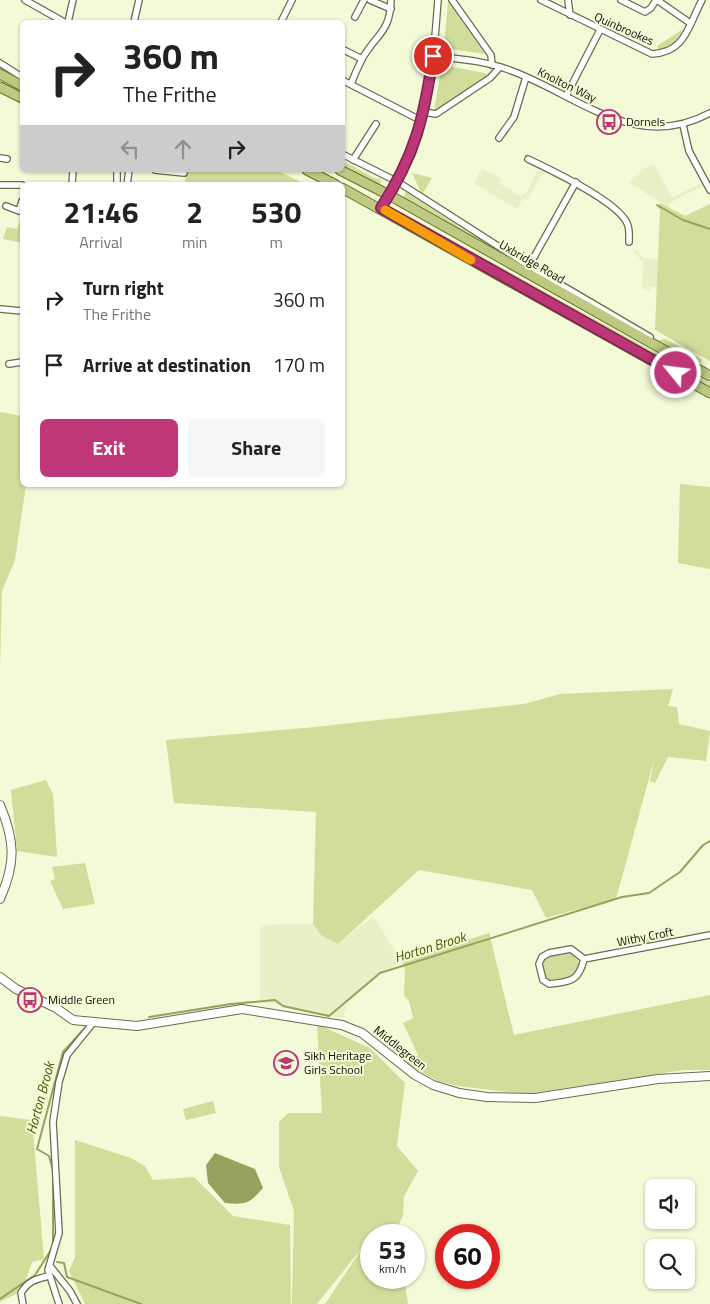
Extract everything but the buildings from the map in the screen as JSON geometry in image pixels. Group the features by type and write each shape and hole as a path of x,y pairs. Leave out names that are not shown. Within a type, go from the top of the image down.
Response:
{"main road":[{"path":"0,74 20,85"},
{"path":"0,87 20,97"},
{"path":"311,172 330,182"},
{"name":"Uxbridge Road","path":"344,172 390,195 710,376"},
{"path":"345,190 710,393"}],"street":[{"path":"25,0 60,20"},
{"path":"68,20 73,0"},
{"path":"134,20 139,0"},
{"path":"282,20 292,0"},
{"path":"355,17 364,0"},
{"path":"370,0 391,9"},
{"path":"351,84 362,59 386,28 391,9 391,0"},
{"path":"381,208 398,182 413,152 422,121 433,56 438,0"},
{"path":"452,0 491,55 492,65"},
{"name":"Quinbrookes","path":"541,0 570,16 652,54 664,53 675,49 682,41 702,0"},
{"path":"568,0 570,16"},
{"path":"621,0 644,12 652,8 656,0 690,23"},
{"path":"566,96 600,30"},
{"path":"345,50 362,59"},
{"name":"Knolton Way","path":"433,56 492,65 526,77 606,116 653,129 683,125 710,113"},
{"path":"0,63 20,76"},
{"path":"424,112 436,114 490,78 500,68"},
{"path":"499,138 514,117 526,77"},
{"path":"345,81 422,121"},
{"path":"353,160 376,124"},
{"path":"683,125 689,150 710,190"},
{"path":"345,156 398,182 529,266 650,337"},
{"path":"0,158 7,159"},
{"path":"528,159 576,182 622,215 628,225 629,242"},
{"path":"174,172 184,173"},
{"path":"529,266 576,182"},
{"path":"0,185 20,185"},
{"path":"6,206 19,211 20,208"},
{"path":"0,309 20,311"},
{"path":"9,364 20,362"},
{"path":"0,805 13,845 12,861 0,898"},
{"name":"Withy Croft","path":"584,958 580,974 574,979 550,984 543,980 539,964 542,957 549,953 571,949 584,958 710,935"},
{"name":"Middlegreen","path":"0,977 16,989 56,1008 73,1020 93,1023 137,1026 242,1009 331,1022 362,1033 415,1075 433,1085 459,1093 487,1097 535,1098 658,1079 710,1076"},
{"path":"59,1304 49,1271 59,1233 53,1122 55,1104 67,1055 93,1023"},
{"path":"23,1304 21,1293 25,1286 49,1271"},
{"path":"49,1271 70,1291 77,1304"}],"shaded area":[{"path":"448,1 485,54 444,48"},
{"path":"683,29 676,42 659,51 657,46"},
{"path":"442,65 490,74 439,109 434,110"},
{"path":"345,162 374,178 381,179 380,187 345,168"},
{"path":"654,164 672,198 701,183 702,186 670,203 669,208 629,182 642,169"},
{"path":"482,168 501,179 499,183 520,196 527,192 537,171 543,172 527,200 523,198 517,209 474,183"},
{"path":"186,172 280,172 301,182 185,182"},
{"path":"412,173 432,178 422,195"},
{"path":"406,192 466,231 570,290 401,202"},
{"path":"660,203 685,216 710,204 710,361 655,330 660,209 657,208"},
{"path":"401,212 710,383 710,389 400,214"},
{"path":"20,220 20,243 3,239 7,227 17,229"},
{"path":"636,250 643,258 659,259 658,287 651,287 651,292 646,291 642,287 643,262 634,252"},
{"path":"666,339 702,360 699,365 654,341"},
{"path":"0,412 20,416 20,487 26,487 15,560 2,591 0,669"},
{"path":"680,484 710,487 710,569 678,563"},
{"path":"673,689 668,706 677,707 679,724 710,731 706,761 668,757 655,783 650,781 654,760 616,899 546,918 532,890 419,870 338,944 321,935 313,924 316,812 174,803 166,740 315,727 524,704 560,694"},
{"path":"46,780 53,794 57,857 17,851 11,790"},
{"path":"85,863 95,904 63,909 50,881 55,879 52,867"},
{"path":"373,917 402,961 382,973 348,1002 343,1018 260,1001 260,925 313,924 321,935 338,943"},
{"path":"658,931 676,934 676,940 674,935 672,936 672,941 668,942 666,937 652,939 653,945 647,946 645,940 641,941 642,947 640,947 635,938"},
{"path":"489,933 514,1035 710,995 710,1070 684,1070 526,1094 457,1086 438,1081 405,1064 418,1055 403,1023 413,1018 409,1001 404,996 405,971 402,961"},
{"path":"572,953 577,957 580,969 577,976 548,981 545,978 542,962 547,957"},
{"path":"317,1024 370,1048 405,1083 397,1146 418,1171 404,1196 403,1215 399,1224 360,1224 360,1250 317,1304 292,1304 294,1211 279,1167 279,1122 288,1113 322,1113"},
{"path":"213,1101 216,1113 186,1120 183,1109"},
{"path":"0,1116 32,1120 44,1259 32,1262 22,1291 0,1302"},
{"path":"75,1140 131,1158 145,1166 153,1180 194,1177 233,1216 290,1225 291,1304 85,1304 69,1271 75,1257"},
{"path":"215,1153 255,1169 263,1188 247,1202 238,1204 225,1203 208,1183 206,1165"},
{"path":"360,1252 360,1289 406,1289 408,1304 325,1304"}],"waterway":[{"path":"657,205 683,220 710,229"},
{"name":"Horton Brook","path":"149,1017 231,1004 275,1000 283,1006 329,1016 380,973 622,897 649,893 680,872 703,845 710,841"},
{"name":"Horton Brook","path":"53,1170 49,1156 37,1149 63,1052 84,1029"},
{"name":"Horton Brook","path":"53,1178 53,1245"},
{"name":"Horton Brook","path":"0,1299 35,1275 51,1250"},
{"path":"57,1262 64,1263 67,1277 141,1304"}],"slow traffic":[{"path":"385,210 471,260"}],"place":[{"name":"Dornels","path":"609,122"},
{"name":"Middle Green","path":"30,1000"},
{"name":"Sikh Heritage Girls School","path":"286,1063"}],"route":[{"path":"433,56 424,112 413,152 398,182 381,208 477,264 676,373"}]}
